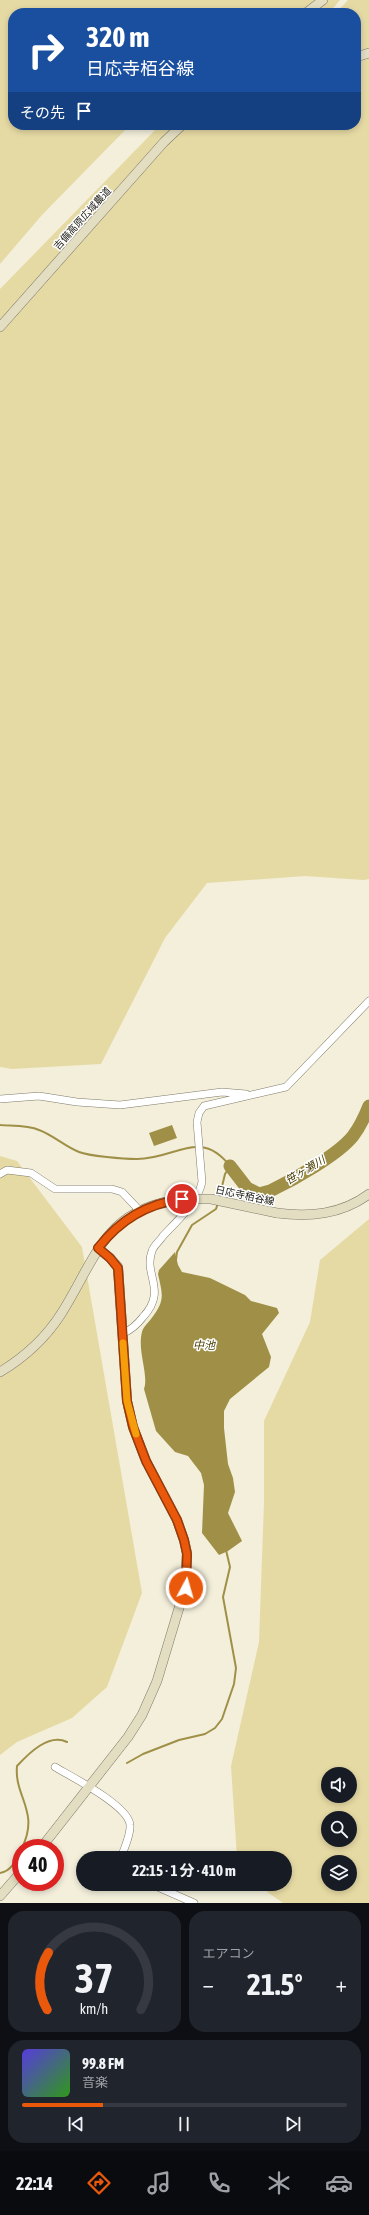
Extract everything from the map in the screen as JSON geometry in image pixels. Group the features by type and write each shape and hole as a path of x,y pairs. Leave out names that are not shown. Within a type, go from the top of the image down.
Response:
{"street":[{"path":"313,8 323,0"},
{"name":"吉備高原広域農道","path":"0,327 164,142 177,130"},
{"path":"122,1334 131,1330 153,1303 155,1293 151,1254 153,1248 189,1206 201,1188 200,1148 197,1122 199,1113 204,1106 286,1087 369,1001"},
{"path":"0,1099 39,1096 77,1102 120,1104 222,1092 254,1094"},
{"path":"0,1174 6,1170 31,1173 55,1189 112,1189 122,1192 140,1211"},
{"name":"日応寺栢谷線","path":"0,1372 15,1363 44,1337 61,1314 98,1248 118,1225 140,1211 158,1203 182,1199 216,1200 296,1216 322,1214 352,1205 369,1194"},
{"path":"48,1839 128,1737 151,1697 181,1606 188,1570 187,1554 177,1520 146,1461 133,1427 125,1381 118,1268 110,1258 98,1248"},
{"path":"56,1767 107,1798 127,1817 130,1825 123,1851"},
{"path":"0,1896 12,1882"},
{"path":"167,1891 194,1903"}],"shaded area":[{"path":"0,0 340,0 333,8 8,8 8,130 125,130 42,215 0,264"},
{"path":"348,0 369,0 369,879 364,880 305,876 207,883 165,938 101,1064 12,1069 0,1067 0,289 155,130 361,130 361,8 341,8"},
{"path":"0,1156 17,1161 82,1247 142,1593 107,1687 72,1718 17,1742 0,1755"},
{"path":"369,1219 369,1903 283,1903 266,1891 292,1891 292,1851 237,1851 231,1766 259,1642 264,1502 264,1421 310,1322 320,1260"}],"water":[{"path":"172,1125 177,1138 154,1146 149,1133"},
{"name":"中池","path":"175,1252 178,1265 182,1272 210,1278 245,1295 251,1301 277,1308 279,1313 262,1334 271,1357 269,1367 230,1399 224,1411 224,1428 228,1464 233,1478 235,1492 228,1513 242,1541 228,1551 219,1555 202,1533 204,1485 201,1473 188,1456 175,1452 156,1431 144,1389 145,1377 141,1347 142,1332 144,1327 156,1313 161,1303 162,1293 158,1274 159,1270"}],"waterway":[{"name":"笹ヶ瀬川","path":"230,1166 247,1188 259,1194 270,1191 291,1180 337,1151 353,1136 358,1129 369,1106"},
{"path":"0,1125 35,1128 79,1152 107,1157 136,1159 150,1158 186,1148 197,1147 208,1149 219,1155 230,1166 225,1174 219,1199"},
{"path":"176,1260 177,1252 192,1225 216,1209 218,1203"},
{"path":"127,1763 143,1754 179,1740 205,1734 215,1728 222,1719 234,1684 236,1668 223,1597 230,1567 226,1550"},
{"path":"25,1839 28,1814 19,1787 17,1766 33,1750 46,1742 53,1740 67,1742"},
{"path":"0,1873 8,1870 12,1866"}],"slow traffic":[{"path":"123,1343 127,1401 136,1434"}],"route":[{"path":"182,1199 158,1203 128,1218 110,1233 98,1248 110,1258 118,1268 120,1276 122,1334 127,1401 138,1442 146,1461 177,1520 184,1540 188,1570 186,1588"}]}
